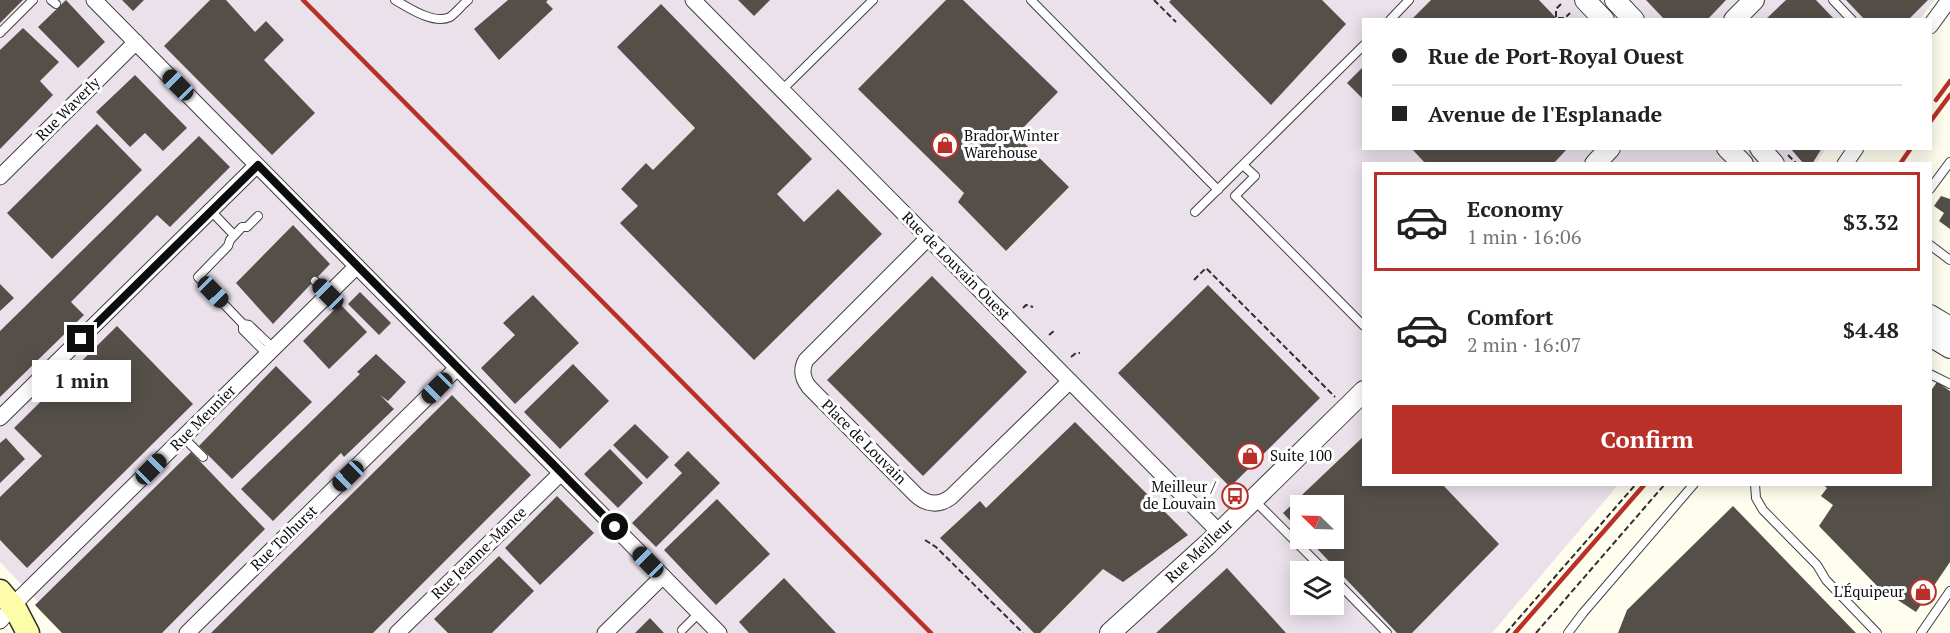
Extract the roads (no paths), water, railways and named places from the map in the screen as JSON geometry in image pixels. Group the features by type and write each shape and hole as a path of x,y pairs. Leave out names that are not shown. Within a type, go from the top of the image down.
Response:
{"main road":[{"path":"5,606 28,633"}],"street":[{"path":"94,0 719,633"},
{"name":"Rue de Louvain Ouest","path":"693,0 1220,532"},
{"path":"1585,0 1602,18"},
{"path":"1615,0 1632,18"},
{"path":"1736,18 1754,0"},
{"path":"1932,23 1949,0"},
{"name":"Rue Waverly","path":"0,177 136,42"},
{"path":"1597,162 1608,150"},
{"path":"1729,150 1741,162"},
{"path":"1762,150 1772,162"},
{"path":"0,418 258,165"},
{"name":"Place de Louvain","path":"928,238 806,360 803,368 804,380 819,398 916,495 936,504 951,497 1070,381"},
{"name":"Rue Meunier","path":"5,606 31,587 357,266"},
{"path":"1932,316 1950,327"},
{"path":"1932,337 1950,348"},
{"name":"Rue Tolhurst","path":"187,633 457,368"},
{"name":"Rue Meilleur","path":"1110,633 1220,532 1362,393"},
{"name":"Rue Jeanne-Mance","path":"397,633 561,473"},
{"path":"605,633 663,576"}],"lane":[{"path":"0,33 33,0"},
{"path":"395,0 427,16 440,19 452,15 468,0"},
{"path":"782,90 873,0"},
{"path":"1031,0 1218,190"},
{"path":"1392,18 1409,0"},
{"path":"1833,0 1850,18"},
{"path":"1195,212 1362,47"},
{"path":"1932,186 1950,162"},
{"path":"1243,165 1255,176 1235,196 1362,324"},
{"path":"211,211 234,235"},
{"path":"258,216 248,227 242,227 234,235 228,246 198,277 243,324 243,330 270,351"},
{"path":"1932,247 1950,261"},
{"path":"315,280 328,294"},
{"path":"1932,375 1950,384"},
{"path":"183,437 203,457"},
{"path":"1568,633 1692,486"},
{"path":"1755,486 1756,498 1763,510 1817,565 1826,580 1878,633"},
{"path":"1253,500 1315,561"},
{"path":"1344,589 1387,633"},
{"path":"1921,633 1950,591"},
{"path":"682,630 699,613"}],"railway":[{"path":"303,0 931,633"},
{"path":"1936,100 1950,81"},
{"path":"1932,119 1950,95"},
{"path":"1901,162 1910,150"},
{"path":"1515,633 1643,486"}],"place":[{"name":"Brador Winter Warehouse","path":"945,145"},
{"name":"Suite 100","path":"1250,456"},
{"name":"Meilleur / de Louvain","path":"1235,496"},
{"name":"L'Équipeur","path":"1923,592"}]}
